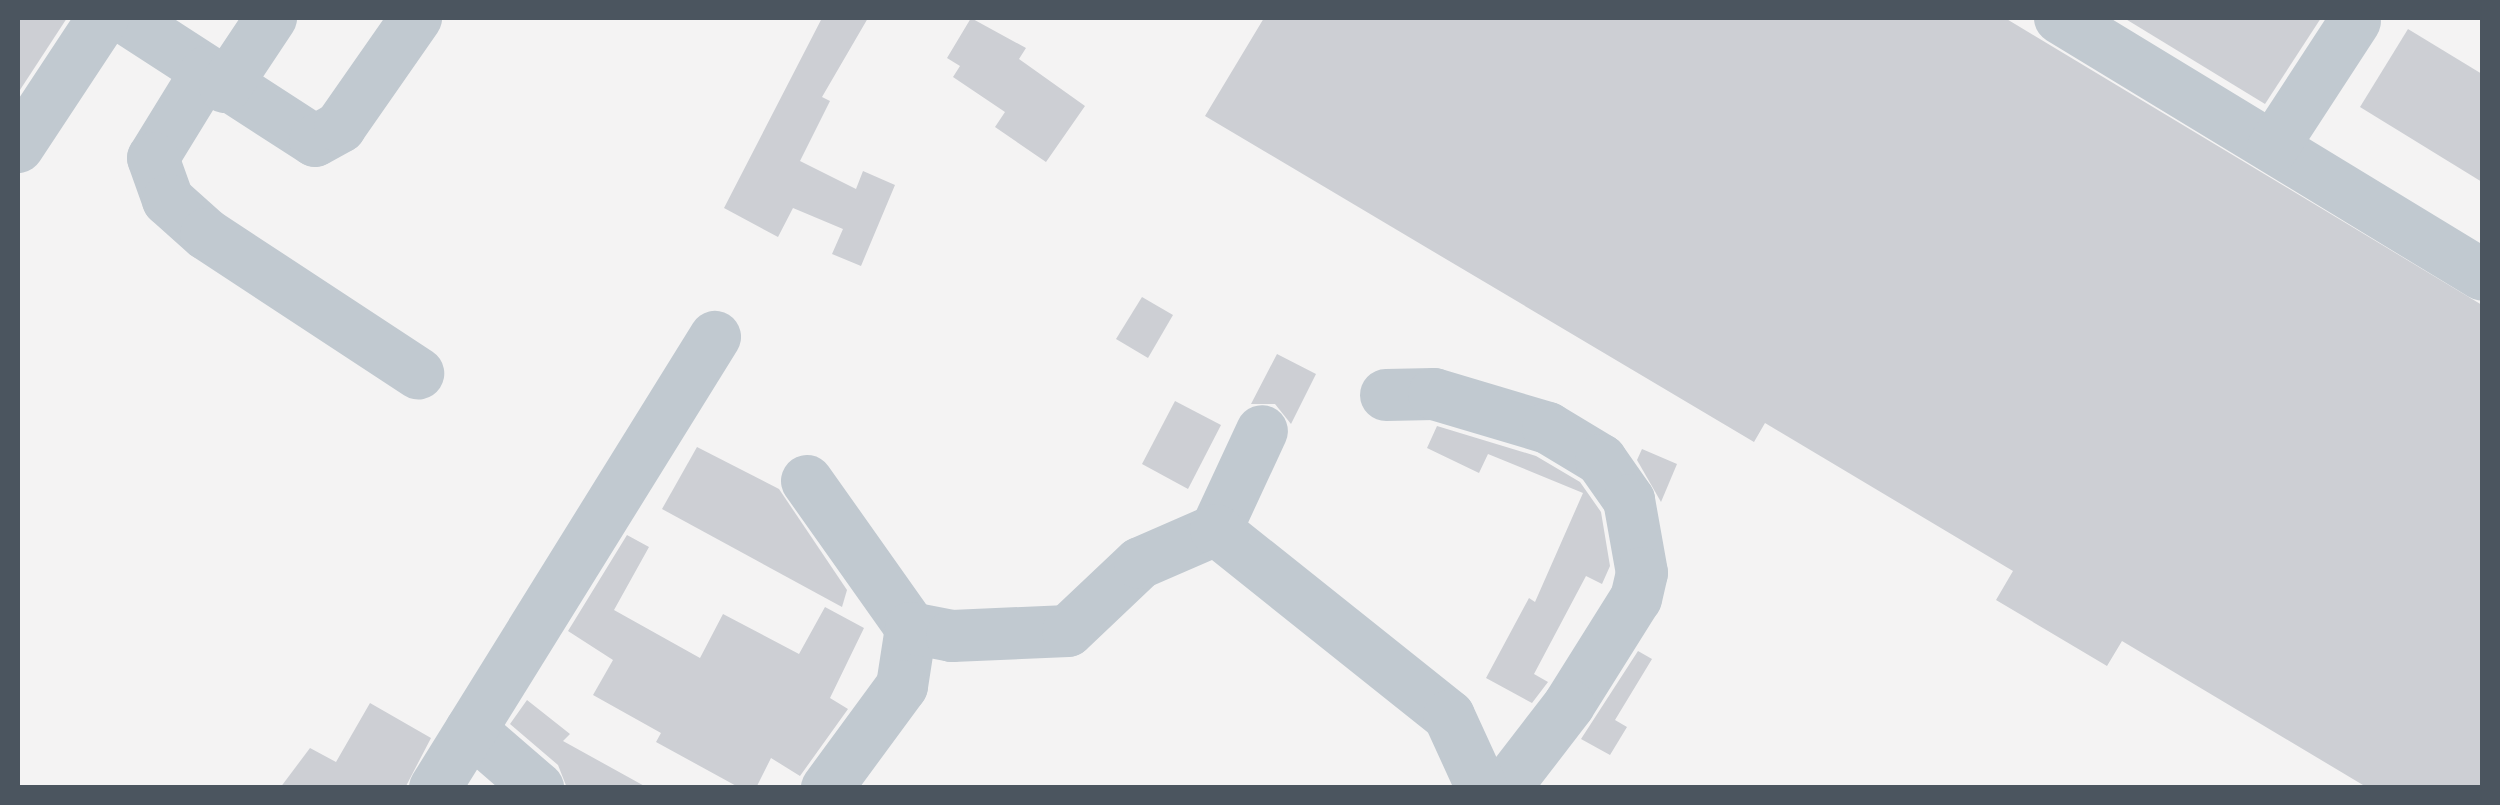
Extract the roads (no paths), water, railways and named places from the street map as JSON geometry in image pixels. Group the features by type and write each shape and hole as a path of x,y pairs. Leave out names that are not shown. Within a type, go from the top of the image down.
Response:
{"street":[{"path":"18,148 103,18"},
{"path":"126,18 315,141 340,128 416,18"},
{"path":"271,18 153,158 168,200 418,374"},
{"path":"2060,18 2482,275"},
{"path":"2272,147 2355,21"},
{"path":"435,788 714,336"},
{"path":"1386,396 1434,394 1548,428 1601,460 1629,500 1642,573 1636,598 1569,705 1505,788"},
{"path":"806,482 911,628 952,636 1068,631 1140,563 1216,530 1262,431"},
{"path":"1216,530 1449,716 1482,788"},
{"path":"828,788 902,686 911,628"},
{"path":"471,730 538,788"}]}
